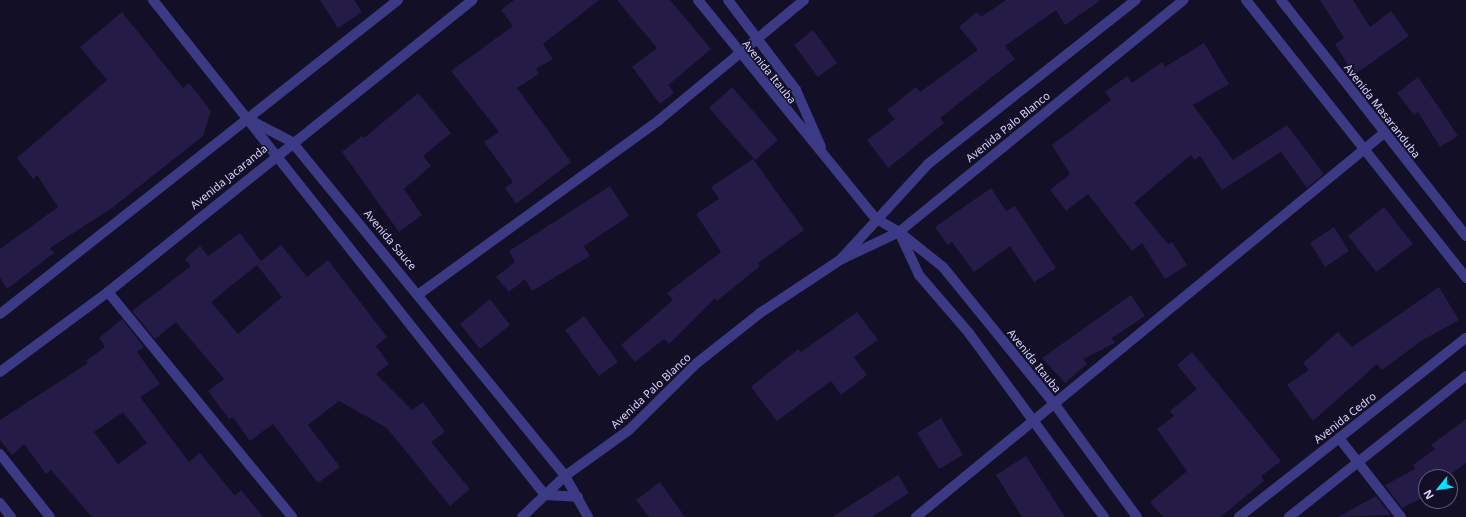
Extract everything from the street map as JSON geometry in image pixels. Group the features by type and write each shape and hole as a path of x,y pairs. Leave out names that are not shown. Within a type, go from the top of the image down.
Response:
{"street":[{"name":"Avenida Sauce","path":"153,0 248,119 292,142 419,294 566,476 588,517"},
{"path":"0,314 398,0"},
{"name":"Avenida Jacaranda","path":"0,372 108,292 274,156 474,0"},
{"name":"Avenida Itauba","path":"698,0 738,53 875,218 899,232 943,267 1056,406 1137,517"},
{"name":"Avenida Itauba","path":"728,0 796,90 825,156"},
{"path":"419,294 659,120 756,38 804,0"},
{"name":"Avenida Palo Blanco","path":"840,260 875,218 928,164 1136,0"},
{"name":"Avenida Palo Blanco","path":"522,517 566,476 629,430 697,363 760,312 840,260 899,232 1183,0"},
{"path":"1246,0 1364,152 1466,278"},
{"name":"Avenida Masaranduba","path":"1281,0 1383,134 1466,236"},
{"path":"248,119 274,156 545,495 578,497"},
{"path":"916,517 1056,406 1364,152 1383,134"},
{"path":"899,232 919,275 1036,422 1062,463 1104,517"},
{"path":"108,292 292,517"},
{"name":"Avenida Cedro","path":"1239,517 1466,338"},
{"path":"1289,517 1357,461 1466,376"},
{"path":"1339,438 1401,517"},
{"path":"0,454 50,517"},
{"path":"0,503 11,517"}],"building":[{"path":"320,0 354,0 362,12 338,28"},
{"path":"514,0 599,0 543,44 553,59 536,69 539,74 517,88 571,162 516,204 505,188 513,182 484,142 499,132 451,71 513,26 501,10"},
{"path":"617,0 670,0 711,49 668,85 674,93 660,104 632,67 657,48"},
{"path":"1006,0 1101,0 1065,25 1056,10 1005,46 1015,59 940,118 944,123 888,168 867,140 895,119 887,110 916,87 920,92 978,50 959,27 977,12 981,17"},
{"path":"1320,0 1353,0 1370,27 1391,11 1409,36 1354,75 1335,44 1344,38"},
{"path":"122,12 183,88 189,83 211,111 203,136 112,208 50,248 54,253 7,289 0,278 0,249 58,207 37,175 33,179 17,158 107,80 80,47"},
{"path":"813,30 837,63 818,77 794,45"},
{"path":"1204,43 1229,84 1193,105 1233,160 1287,125 1324,174 1307,188 1281,152 1222,190 1200,156 1194,160 1191,155 1134,203 1168,244 1172,242 1187,265 1165,279 1142,243 1132,251 1088,194 1066,211 1050,190 1070,174 1052,145 1111,100 1105,92 1127,76 1132,83 1162,62 1165,67"},
{"path":"1418,77 1458,136 1440,147 1418,112 1414,115 1397,93"},
{"path":"732,87 778,140 755,160 709,108"},
{"path":"418,93 451,133 423,156 431,166 404,189 422,215 399,232 342,152 362,136 364,138"},
{"path":"753,159 804,230 758,263 760,266 717,301 715,298 669,344 664,339 635,362 621,345 673,300 667,293 721,252 696,214 719,199 711,187"},
{"path":"610,186 629,216 584,246 590,256 532,291 525,279 509,292 496,277 515,262 509,251"},
{"path":"991,188 1006,211 1015,206 1056,268 1034,282 1010,246 974,272 952,242 948,245 935,227"},
{"path":"1384,207 1413,244 1376,272 1348,236"},
{"path":"1334,227 1349,251 1325,267 1310,243"},
{"path":"240,233 261,261 281,245 307,277 328,260 387,337 376,346 389,364 376,374 412,410 423,402 445,432 431,442 470,489 450,506 387,428 339,401 308,425 340,467 318,483 273,424 250,441 233,417 229,419 208,391 224,379 176,322 155,339 132,311 191,266 185,259 200,246 208,256","holes":["257,265 282,297 238,334 211,302"]},
{"path":"1439,287 1459,320 1421,341 1382,370 1377,364 1313,421 1287,385 1309,370 1303,363 1338,332 1352,347"},
{"path":"1131,295 1145,316 1112,338 1115,343 1083,359 1087,364 1065,383 1042,358"},
{"path":"490,299 510,325 480,349 460,324"},
{"path":"857,312 878,340 854,357 867,375 841,395 831,381 777,421 751,387 798,349 801,352"},
{"path":"584,316 618,362 599,376 565,330"},
{"path":"122,319 144,347 137,352 160,384 140,397 189,462 200,453 235,496 241,490 263,517 92,517 51,470 46,474 24,444 12,455 0,440 0,420 88,363 86,361 105,347 99,338","holes":["123,412 147,443 118,464 94,432"]},
{"path":"1192,352 1281,461 1261,476 1264,481 1221,517 1163,517 1150,502 1187,471 1157,429 1174,416 1170,411 1197,389 1177,365"},
{"path":"941,418 963,455 939,469 917,433"},
{"path":"1466,419 1466,463 1458,469 1418,469 1418,500 1402,508 1385,485 1415,469 1413,465 1435,449 1431,445"},
{"path":"1026,456 1065,517 1022,517 996,475"},
{"path":"898,475 909,493 872,517 832,517"},
{"path":"660,482 685,517 649,517 636,500"},
{"path":"1376,496 1391,515 1338,517"}]}
